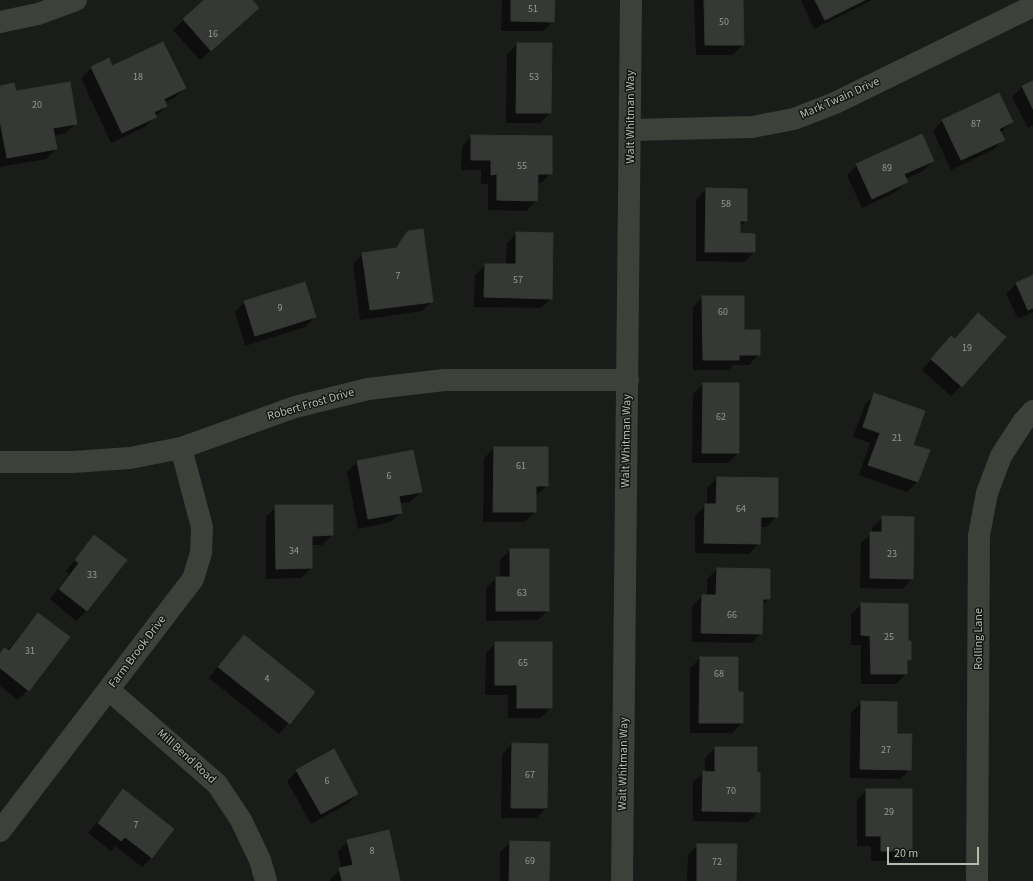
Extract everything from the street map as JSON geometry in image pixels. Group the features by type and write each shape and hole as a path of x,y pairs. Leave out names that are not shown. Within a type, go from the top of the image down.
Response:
{"street":[{"path":"0,22 38,14 76,0"},
{"name":"Walt Whitman Way","path":"622,881 631,130 631,0"},
{"name":"Mark Twain Drive","path":"631,130 752,127 794,119 835,103 1033,6"},
{"name":"Robert Frost Drive","path":"0,462 73,462 130,458 181,448 295,407 368,389 444,380 628,380"},
{"name":"Rolling Lane","path":"977,881 979,536 987,493 1002,456 1022,422 1033,411"},
{"name":"Farm Brook Drive","path":"0,832 193,579 199,559 202,527 181,448"},
{"name":"Mill Bend Road","path":"109,690 217,784 241,820 260,860 266,881"}],"building":[{"path":"204,0 252,0 259,8 211,51 183,19"},
{"path":"511,0 555,0 554,22 511,21"},
{"path":"704,0 743,0 744,45 705,45"},
{"path":"815,0 865,0 825,20"},
{"path":"163,42 186,88 164,99 167,106 154,112 157,117 122,133 91,67 109,58 112,66"},
{"path":"517,43 552,43 551,113 516,113"},
{"path":"1033,81 1033,109 1022,86"},
{"path":"70,82 77,124 53,128 57,149 7,158 0,121 0,86 14,83 16,91"},
{"path":"999,93 1013,122 999,129 1005,140 961,160 942,120"},
{"path":"922,134 934,161 904,174 908,182 872,199 856,164"},
{"path":"471,135 552,136 552,174 538,174 537,201 497,200 497,174 491,175 491,160 471,160"},
{"path":"706,188 747,189 747,221 740,221 740,233 755,234 755,252 705,252"},
{"path":"423,229 433,302 370,310 362,253 396,248 408,231"},
{"path":"516,232 553,233 552,299 484,297 485,264 516,264"},
{"path":"1033,275 1033,308 1028,310 1016,283"},
{"path":"305,282 316,317 255,336 244,301"},
{"path":"702,296 744,296 744,330 760,330 760,355 739,355 739,360 703,360"},
{"path":"978,313 1006,337 962,387 931,359 951,336 955,339"},
{"path":"703,383 739,383 739,453 702,453"},
{"path":"874,393 925,411 913,445 930,450 918,482 868,465 880,433 863,427"},
{"path":"494,447 548,447 548,486 536,486 536,512 493,512"},
{"path":"413,450 422,492 399,496 402,513 368,519 357,461"},
{"path":"717,477 778,478 778,517 761,517 760,544 704,543 705,504 716,504"},
{"path":"275,505 333,505 333,535 312,536 312,568 276,569"},
{"path":"882,516 914,517 913,579 870,578 870,532 882,532"},
{"path":"94,535 127,560 87,611 59,589 79,563 75,560"},
{"path":"510,549 549,549 549,611 496,611 496,577 510,577"},
{"path":"717,568 770,569 770,599 763,599 762,634 701,633 702,595 716,595"},
{"path":"861,603 908,604 908,641 911,641 911,660 907,660 907,674 871,674 870,636 861,635"},
{"path":"38,613 70,637 29,691 0,668 0,654 4,648 9,651"},
{"path":"244,635 315,692 290,724 218,667"},
{"path":"495,642 552,642 552,708 517,708 517,685 495,685"},
{"path":"700,657 738,657 738,692 743,692 743,723 699,723"},
{"path":"861,701 897,702 897,734 912,734 911,770 860,769"},
{"path":"512,743 548,744 547,808 511,808"},
{"path":"715,747 757,747 757,773 760,772 760,812 702,811 703,771 715,772"},
{"path":"334,749 358,794 321,814 296,770"},
{"path":"123,789 174,829 152,858 125,837 121,841 98,823"},
{"path":"866,789 912,789 912,851 881,851 881,836 866,836"},
{"path":"389,830 400,881 342,881 339,868 353,865 347,840"},
{"path":"510,841 550,842 549,881 509,881"},
{"path":"697,844 737,844 736,881 697,881"}]}
